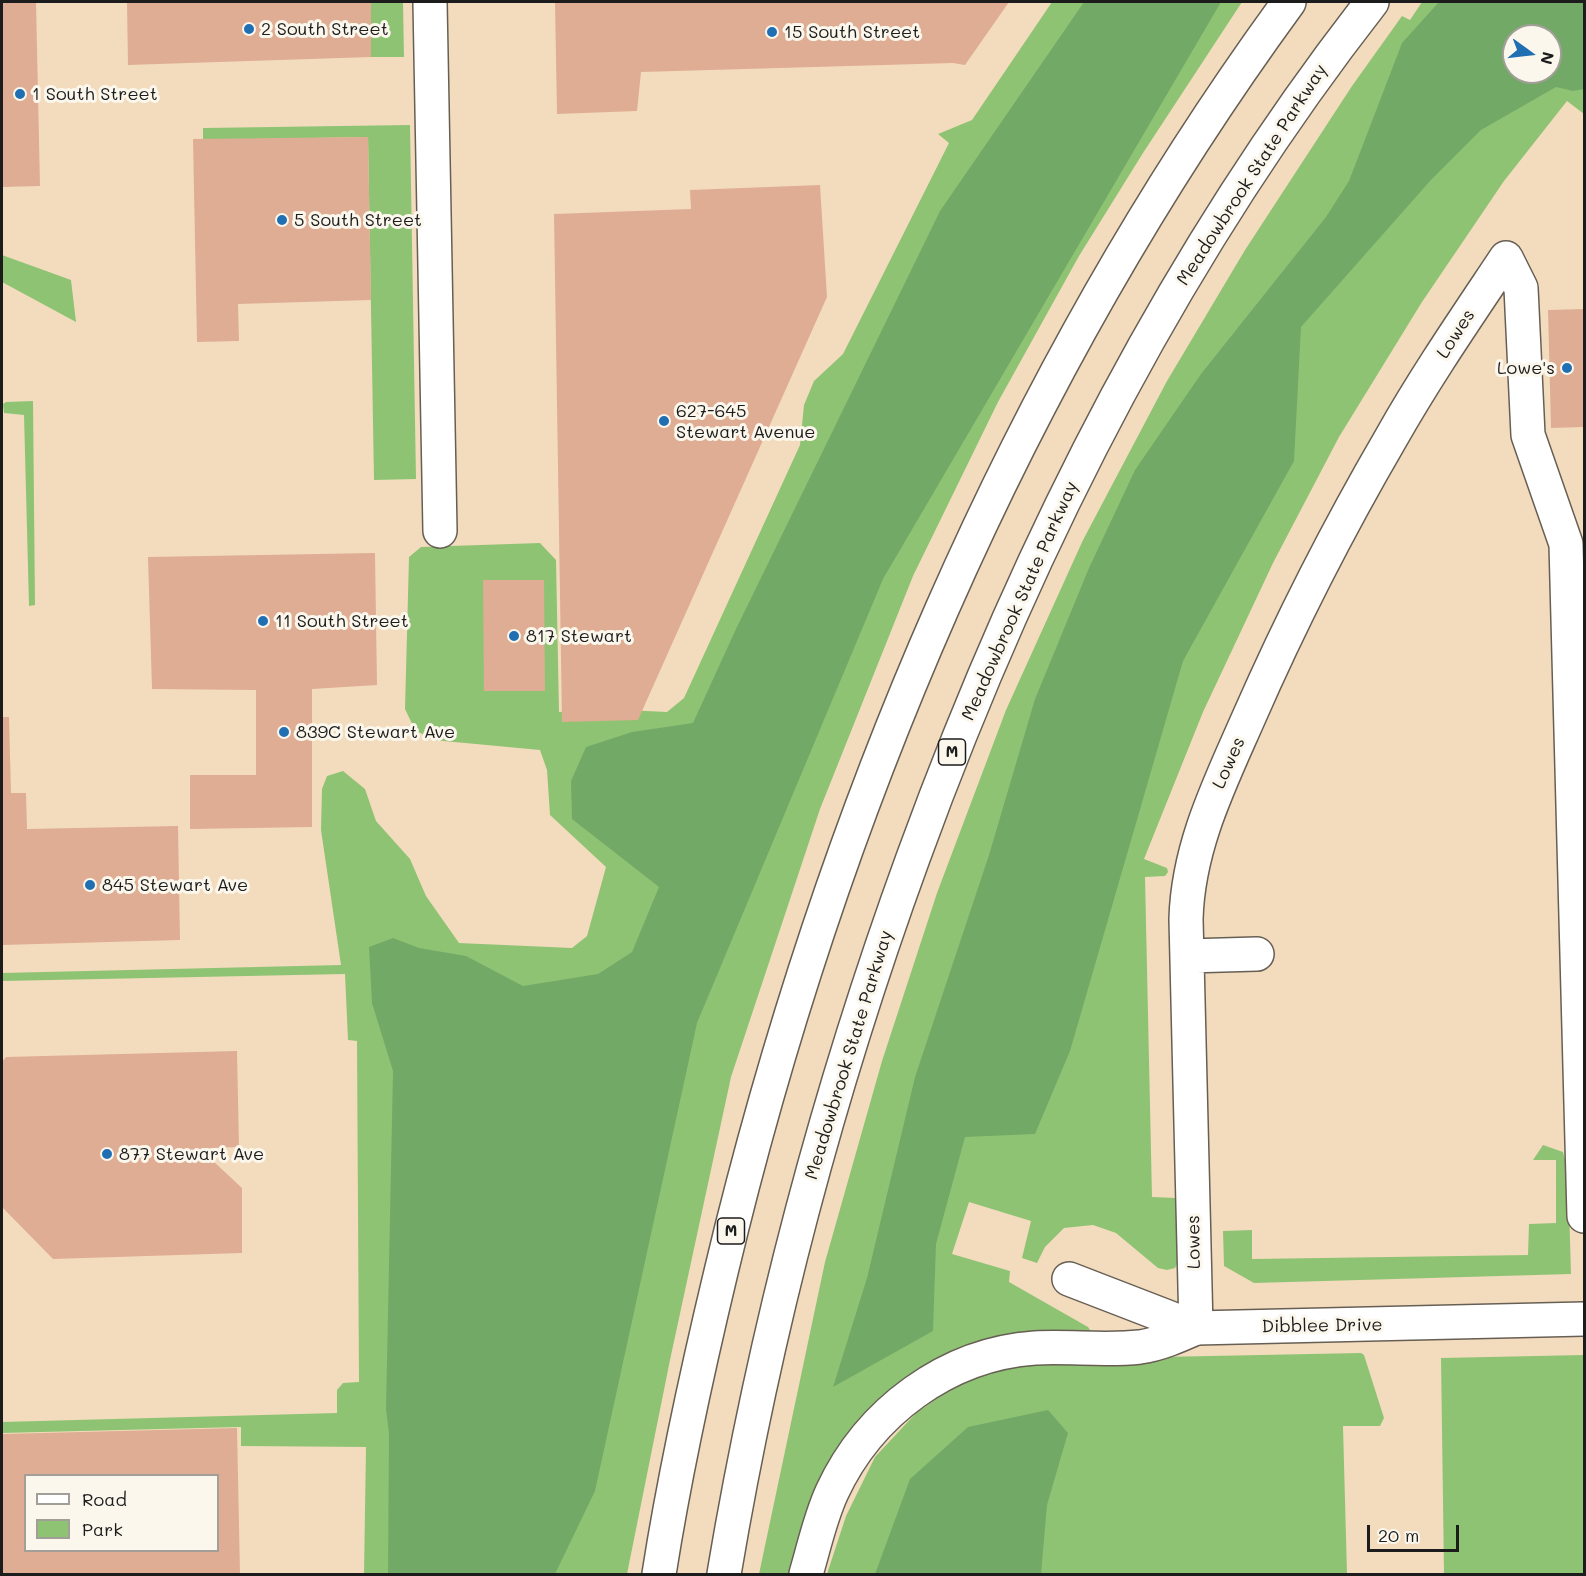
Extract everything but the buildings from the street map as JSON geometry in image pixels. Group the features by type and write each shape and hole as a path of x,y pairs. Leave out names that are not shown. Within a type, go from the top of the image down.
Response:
{"main road":[{"path":"430,2 440,531"},
{"name":"Meadowbrook State Parkway","path":"724,1575 746,1449 769,1342 826,1123 887,929 937,791 979,686 1067,492 1147,342 1246,179 1303,95 1372,2"},
{"name":"M","path":"659,1575 690,1408 735,1213 764,1105 827,905 873,780 953,587 999,486 1050,386 1101,292 1158,197 1217,103 1284,7"},
{"name":"Lowes","path":"1196,1328 1186,902 1194,854 1217,789 1318,570 1391,437 1506,258 1521,288 1528,435 1566,543 1584,1216"},
{"path":"1188,956 1257,954"},
{"name":"Dibblee Drive","path":"1069,1279 1196,1328 1584,1319"},
{"path":"806,1575 826,1507 852,1456 896,1406 928,1382 966,1364 1002,1353 1035,1348 1142,1347 1169,1340 1196,1328"}],"green space":[{"path":"371,2 403,2 404,57 371,57"},
{"path":"1052,2 1242,2 1079,256 998,402 913,576 820,809 731,1077 627,1574 364,1574 366,1447 241,1446 241,1427 2,1433 2,1422 337,1413 337,1390 343,1383 359,1382 357,1041 348,1040 345,974 2,981 2,973 341,965 321,830 322,789 327,776 343,771 365,789 376,821 410,859 426,896 459,943 572,948 587,936 606,867 550,815 547,770 540,750 433,740 415,730 405,709 409,557 421,547 540,543 556,560 559,712 606,709 667,712 684,698 800,445 804,405 814,381 843,354 949,143 938,134 972,120"},
{"path":"1084,2 1221,2 883,579 697,1023 595,1491 555,1574 388,1574 389,1434 386,1409 393,1071 372,1003 369,947 393,938 419,948 466,956 523,986 598,974 632,952 659,887 572,819 571,781 586,747 632,732 693,723 736,629 940,211"},
{"path":"1422,2 1584,2 1584,114 1567,101 1504,181 1422,302 1339,437 1273,563 1203,712 1144,859 1167,868 1168,872 1165,876 1145,877 1152,1197 1176,1198 1179,1260 1175,1268 1167,1270 1158,1268 1116,1233 1093,1225 1064,1228 1045,1247 1037,1263 1022,1258 1031,1221 969,1202 952,1254 1010,1271 1009,1282 1088,1327 1092,1333 1085,1337 1032,1331 962,1352 922,1372 797,1574 759,1574 825,1262 882,1061 937,893 1006,710 1083,540 1167,381 1245,250 1352,86 1402,16 1410,20"},
{"path":"1439,2 1584,2 1584,89 1573,91 1556,87 1481,130 1430,181 1301,327 1294,461 1183,661 1070,1051 1035,1134 965,1137 936,1244 933,1331 833,1387 867,1278 915,1077 989,855 1035,699 1089,568 1135,470 1201,374 1326,217 1349,181 1402,43"},
{"path":"410,125 416,479 374,480 368,137 203,140 203,128"},
{"path":"2,255 71,280 76,322 2,282"},
{"path":"33,401 35,605 29,606 24,415 4,413 3,404"},
{"path":"1543,1145 1563,1152 1568,1171 1571,1274 1254,1283 1224,1266 1223,1231 1252,1230 1252,1259 1528,1255 1529,1224 1556,1223 1556,1160 1533,1160"},
{"path":"1361,1353 1364,1355 1384,1418 1380,1426 1343,1426 1347,1574 827,1574 846,1516 875,1457 916,1413 960,1383 1016,1364 1059,1359"},
{"path":"1584,1355 1584,1574 1444,1574 1441,1358"},
{"path":"1048,1410 1068,1433 1047,1505 1041,1574 875,1574 910,1479 968,1427"}],"place":[{"name":"2 South Street","path":"249,29"},
{"name":"15 South Street","path":"772,32"},
{"name":"1 South Street","path":"20,94"},
{"name":"5 South Street","path":"282,220"},
{"name":"Lowe's","path":"1567,368"},
{"name":"627-645 Stewart Avenue","path":"664,421"},
{"name":"11 South Street","path":"263,621"},
{"name":"817 Stewart","path":"514,636"},
{"name":"839C Stewart Ave","path":"284,732"},
{"name":"845 Stewart Ave","path":"90,885"},
{"name":"877 Stewart Ave","path":"107,1154"}]}
